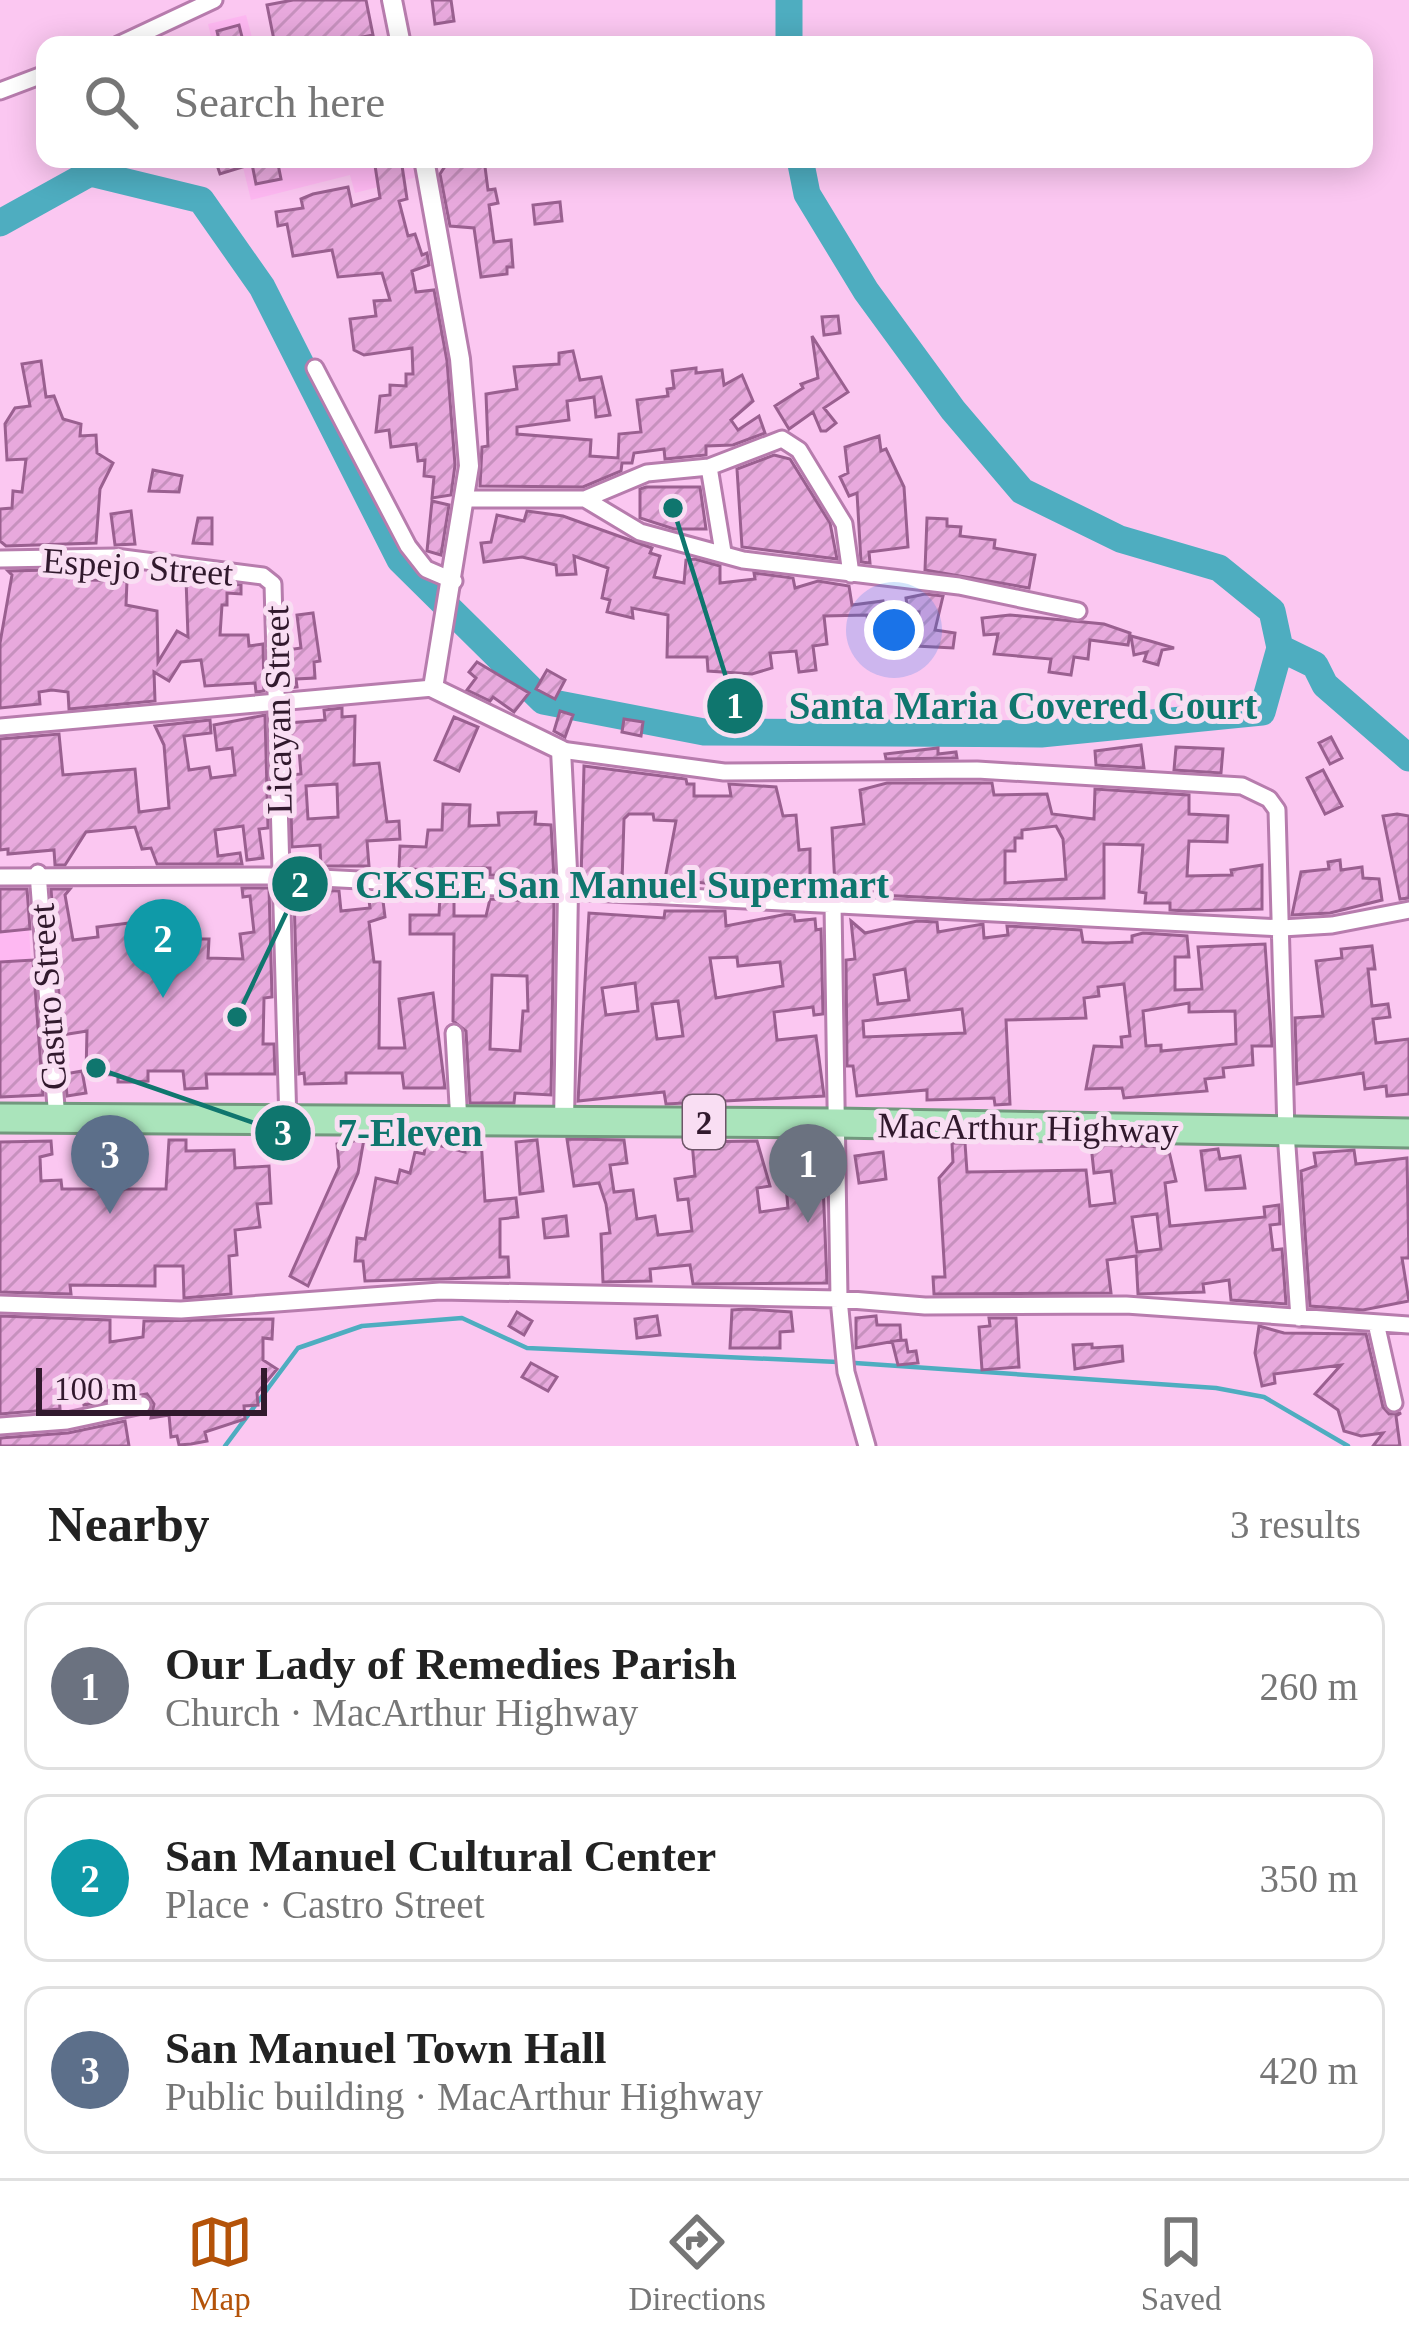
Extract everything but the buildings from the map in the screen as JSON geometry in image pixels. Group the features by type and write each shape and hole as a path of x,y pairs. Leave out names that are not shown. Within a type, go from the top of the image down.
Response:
{"highway":[{"name":"MacArthur Highway","path":"0,1118 288,1124 837,1123 1409,1133"}],"street":[{"path":"137,36 214,0"},
{"path":"392,0 399,36"},
{"path":"0,92 36,78"},
{"path":"426,168 460,359 468,441 466,499 453,585 437,642 433,688"},
{"path":"315,368 408,547 426,569 453,585"},
{"path":"466,499 585,499 647,473 709,467 782,439 791,441 844,524 851,574"},
{"path":"709,467 723,552"},
{"path":"585,499 640,532 756,562 982,590 1078,611"},
{"name":"Espejo Street","path":"0,559 115,556 263,576 273,584"},
{"name":"Licayan Street","path":"273,584 278,599 275,699 288,1124"},
{"path":"0,727 433,688 561,750 724,772 977,770 1243,787 1269,799 1277,810 1286,1132 1300,1318"},
{"path":"561,750 568,890 563,1122"},
{"path":"0,877 38,873 282,876 1282,928 1409,910"},
{"name":"Castro Street","path":"38,873 57,1120"},
{"path":"832,904 838,1299 846,1372 867,1446"},
{"path":"454,1033 459,1123"},
{"path":"0,1304 181,1310 440,1291 838,1299 925,1306 1126,1305 1409,1325"},
{"path":"1376,1323 1394,1403"},
{"path":"0,1426 68,1420 142,1405"}],"shaded area":[{"path":"246,15 252,36 211,36 208,24"},
{"path":"243,168 414,168 417,177 355,193 350,175 251,200"},
{"path":"29,926 37,1084 0,1086 0,927"}],"waterway":[{"path":"789,0 789,36"},
{"path":"0,223 90,173 201,200 262,287 400,560 543,701 704,732 1041,734 1262,712 1280,648 1272,611 1219,568 1120,539 1022,491 953,410 866,291 807,194 802,168"},
{"path":"1280,648 1315,665 1325,685 1409,758"},
{"path":"225,1446 298,1348 362,1326 462,1318 527,1348 838,1362"},
{"path":"855,1363 1216,1388 1264,1397 1348,1446"}],"place":[{"name":"Santa Maria Covered Court","path":"673,508"},
{"name":"San Manuel Cultural Center","path":"163,998"},
{"name":"CKSEE San Manuel Supermart","path":"237,1017"},
{"name":"7-Eleven","path":"96,1068"},
{"name":"San Manuel Town Hall","path":"110,1214"},
{"name":"Our Lady of Remedies Parish","path":"808,1223"}]}
